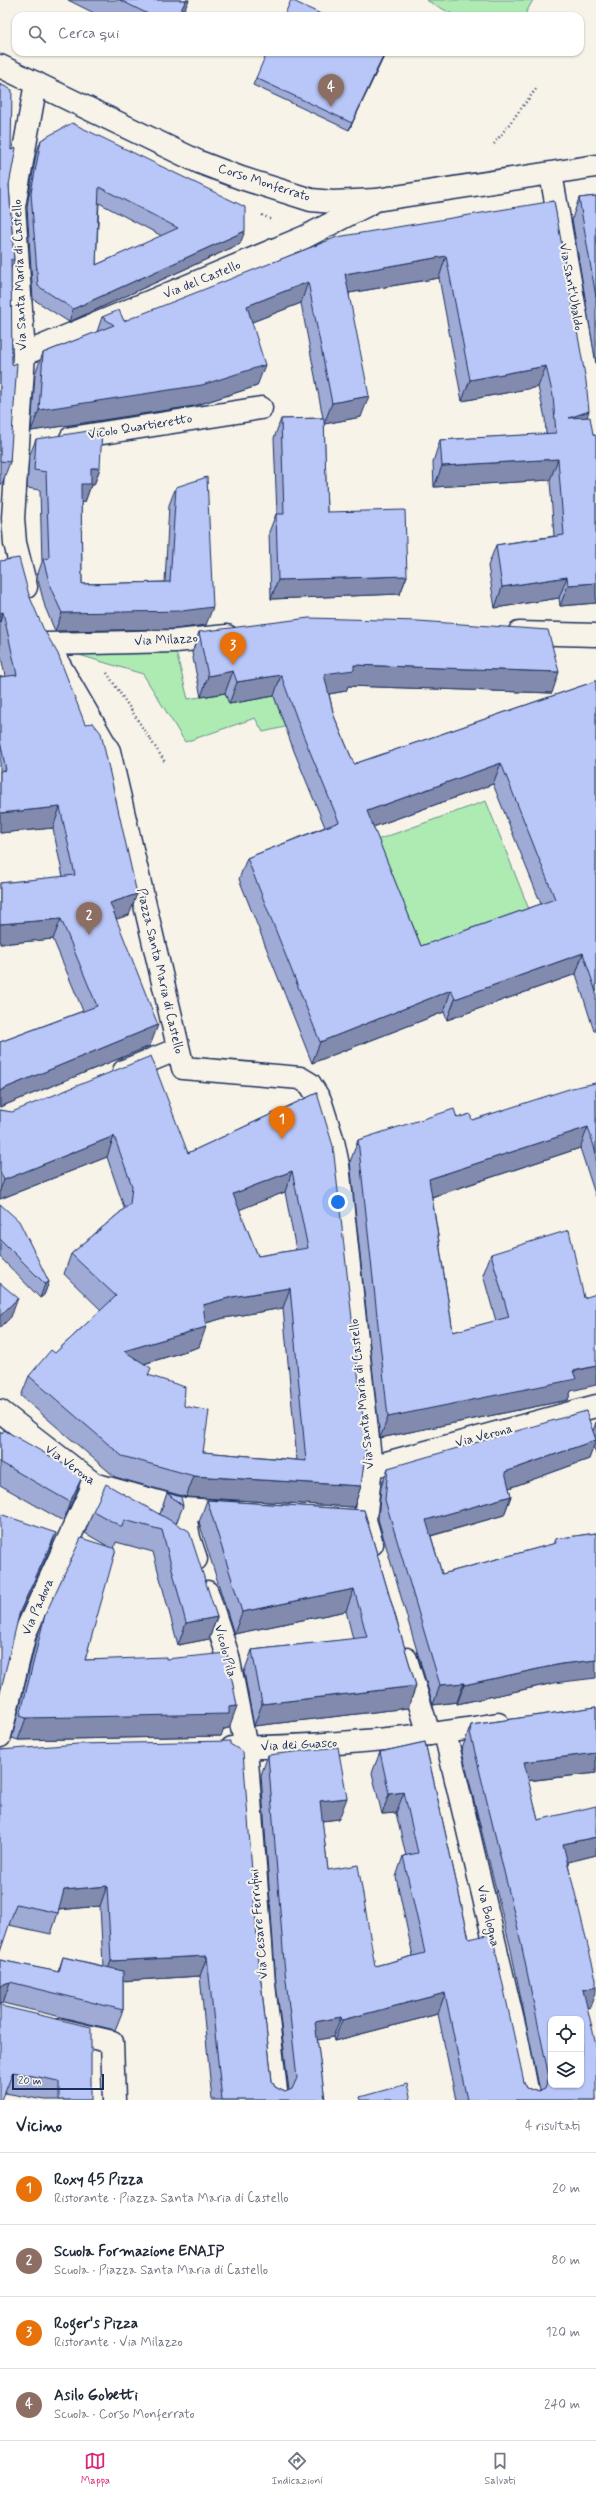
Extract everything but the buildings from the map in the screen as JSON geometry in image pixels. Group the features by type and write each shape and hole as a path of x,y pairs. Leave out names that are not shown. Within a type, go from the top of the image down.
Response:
{"street":[{"name":"Corso Monferrato","path":"0,66 199,162 241,178 310,200 333,202 376,200 596,166"},
{"name":"Via Santa Maria di Castello","path":"36,83 14,206 24,354 13,518 16,551 39,624 88,715"},
{"name":"Via Sant'Ubaldo","path":"551,174 591,400 596,448"},
{"name":"Via del Castello","path":"24,354 306,237 376,200"},
{"name":"Vicolo Quartieretto","path":"19,446 262,408"},
{"path":"0,493 11,486 16,476"},
{"path":"0,508 11,529 16,551"},
{"name":"Via Milazzo","path":"39,624 176,641 246,634"},
{"path":"500,632 596,635"},
{"name":"Piazza Santa Maria di Castello","path":"88,715 109,751 182,1065 185,1070 300,1078 308,1082 316,1093 325,1113 338,1165"},
{"path":"104,1079 178,1049"},
{"name":"Via Santa Maria di Castello","path":"338,1165 371,1467 365,1520 378,1564"},
{"name":"Via Verona","path":"371,1467 596,1406"},
{"name":"Via Verona","path":"0,1411 94,1484 184,1509 255,1513"},
{"name":"Via Padova","path":"3,1748 25,1633 94,1484"},
{"name":"Vicolo Pila","path":"184,1509 189,1538 228,1656 246,1748"},
{"path":"341,1518 365,1520"},
{"path":"400,1638 437,1734"},
{"name":"Via dei Guasco","path":"214,1749 331,1744 437,1734 520,1720"},
{"name":"Via Bologna","path":"437,1734 516,2038 529,2100"},
{"name":"Via Cesare Ferrufini","path":"246,1748 264,1984 277,2100"},
{"path":"45,2026 112,2042 114,2100"}],"path":[{"path":"494,144 536,89"},
{"path":"107,673 165,762"}],"green space":[{"path":"426,0 533,0 526,12 448,12"},
{"path":"69,652 176,652 188,699 225,693 274,696 285,727 263,732 255,718 185,742 143,674"},
{"path":"486,801 530,912 421,950 377,840"}],"place":[{"name":"Asilo Gobetti","path":"331,107"},
{"name":"Roger's Pizza","path":"233,665"},
{"name":"Scuola Formazione ENAIP","path":"89,935"},
{"name":"Roxy 45 Pizza","path":"282,1139"}]}
